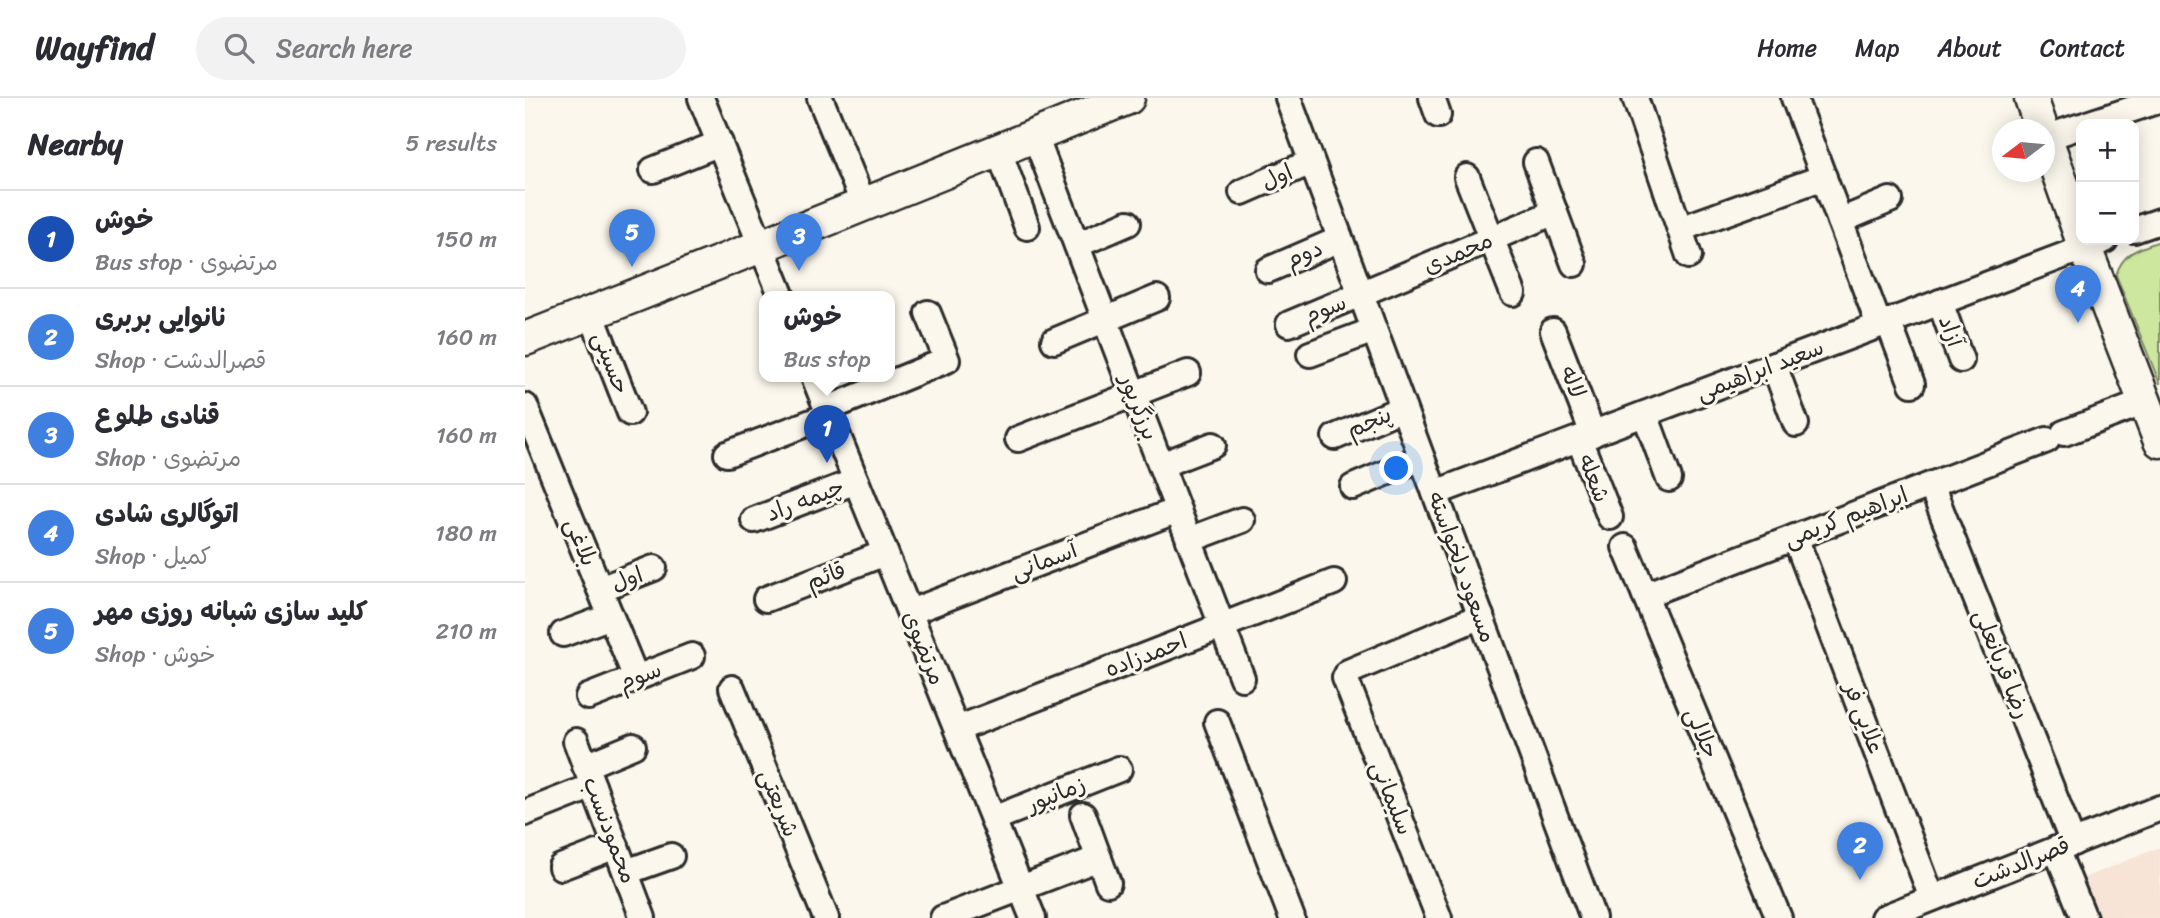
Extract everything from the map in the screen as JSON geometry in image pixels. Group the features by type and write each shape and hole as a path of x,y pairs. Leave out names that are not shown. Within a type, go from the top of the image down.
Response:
{"main road":[{"path":"525,339 1128,98"},
{"path":"2031,98 2038,119"},
{"path":"2055,161 2076,212"},
{"path":"2089,245 2160,441"}],"street":[{"path":"702,98 780,291"},
{"path":"820,98 864,205"},
{"name":"مسعود دلخواسته","path":"1288,98 1593,918"},
{"path":"1794,98 1840,221 1912,384"},
{"path":"1637,99 1689,256"},
{"path":"2102,119 2160,100"},
{"path":"2055,134 2076,128"},
{"name":"برزگرپور","path":"1035,136 1242,678"},
{"path":"653,170 720,143"},
{"path":"999,150 1027,227"},
{"name":"اول","path":"1242,192 1311,162"},
{"path":"1536,162 1574,264"},
{"path":"1467,177 1513,293"},
{"path":"1680,229 1824,177"},
{"path":"1840,221 1890,200"},
{"name":"محمدی","path":"1361,295 1555,212"},
{"path":"2139,228 2160,221"},
{"path":"1077,245 1128,223"},
{"name":"دوم","path":"1268,270 1340,239"},
{"name":"سعید ابراهیمی","path":"1435,493 1940,302 2078,245"},
{"name":"سوم","path":"1289,324 1361,295"},
{"path":"1054,341 1157,298"},
{"name":"آزاد","path":"1940,302 1961,360"},
{"name":"حسینی","path":"591,313 630,413"},
{"path":"727,454 947,360 928,313"},
{"path":"1310,354 1374,330"},
{"name":"لاله","path":"1553,331 1586,436"},
{"path":"1774,365 1796,424"},
{"path":"1018,439 1188,373"},
{"name":"مرتضوی","path":"816,382 1033,918"},
{"name":"ابراهیم کریمی","path":"1645,594 2145,402"},
{"name":"بلاغی","path":"525,406 636,678"},
{"name":"پنجم","path":"1335,437 1403,408"},
{"path":"1645,414 1669,479"},
{"name":"شعله","path":"1586,436 1609,517"},
{"path":"1161,465 1213,445"},
{"path":"1353,487 1422,458"},
{"name":"چیمه راد","path":"754,520 856,481"},
{"name":"رضا قربانعلی","path":"1931,485 2064,846 2084,918"},
{"name":"آسمانی","path":"909,612 1178,510"},
{"path":"1189,540 1242,520"},
{"name":"علایی فر","path":"1795,537 1932,898"},
{"name":"جلالی","path":"1625,547 1779,918"},
{"name":"قائم","path":"766,599 885,553"},
{"name":"اول","path":"600,589 655,568"},
{"name":"احمدزاده","path":"957,729 1334,582"},
{"path":"563,634 611,616"},
{"name":"سلیمانی","path":"1439,918 1346,675 1481,616"},
{"name":"سوم","path":"588,697 692,656"},
{"name":"شریعتی","path":"732,688 826,918"},
{"path":"1217,722 1292,918"},
{"name":"محمودنسب","path":"576,741 643,918"},
{"path":"525,813 589,776 633,746"},
{"name":"زمانپور","path":"993,819 1119,769"},
{"name":"قصرالدشت","path":"1883,918 2160,808"},
{"path":"1083,815 1108,883"},
{"path":"561,867 616,846"},
{"path":"626,872 671,856"},
{"path":"943,918 1099,858"}],"shaded area":[{"path":"2160,847 2160,918 2094,918 2079,880"}],"green space":[{"path":"2160,241 2160,384 2116,275 2127,256"}],"place":[{"name":"کلید سازی شبانه روزی مهر","path":"632,267"},
{"name":"قنادی طلوع","path":"799,271"},
{"name":"اتوگالری شادی","path":"2078,323"},
{"name":"خوش","path":"827,463"},
{"name":"نانوایی بربری","path":"1860,880"}]}
